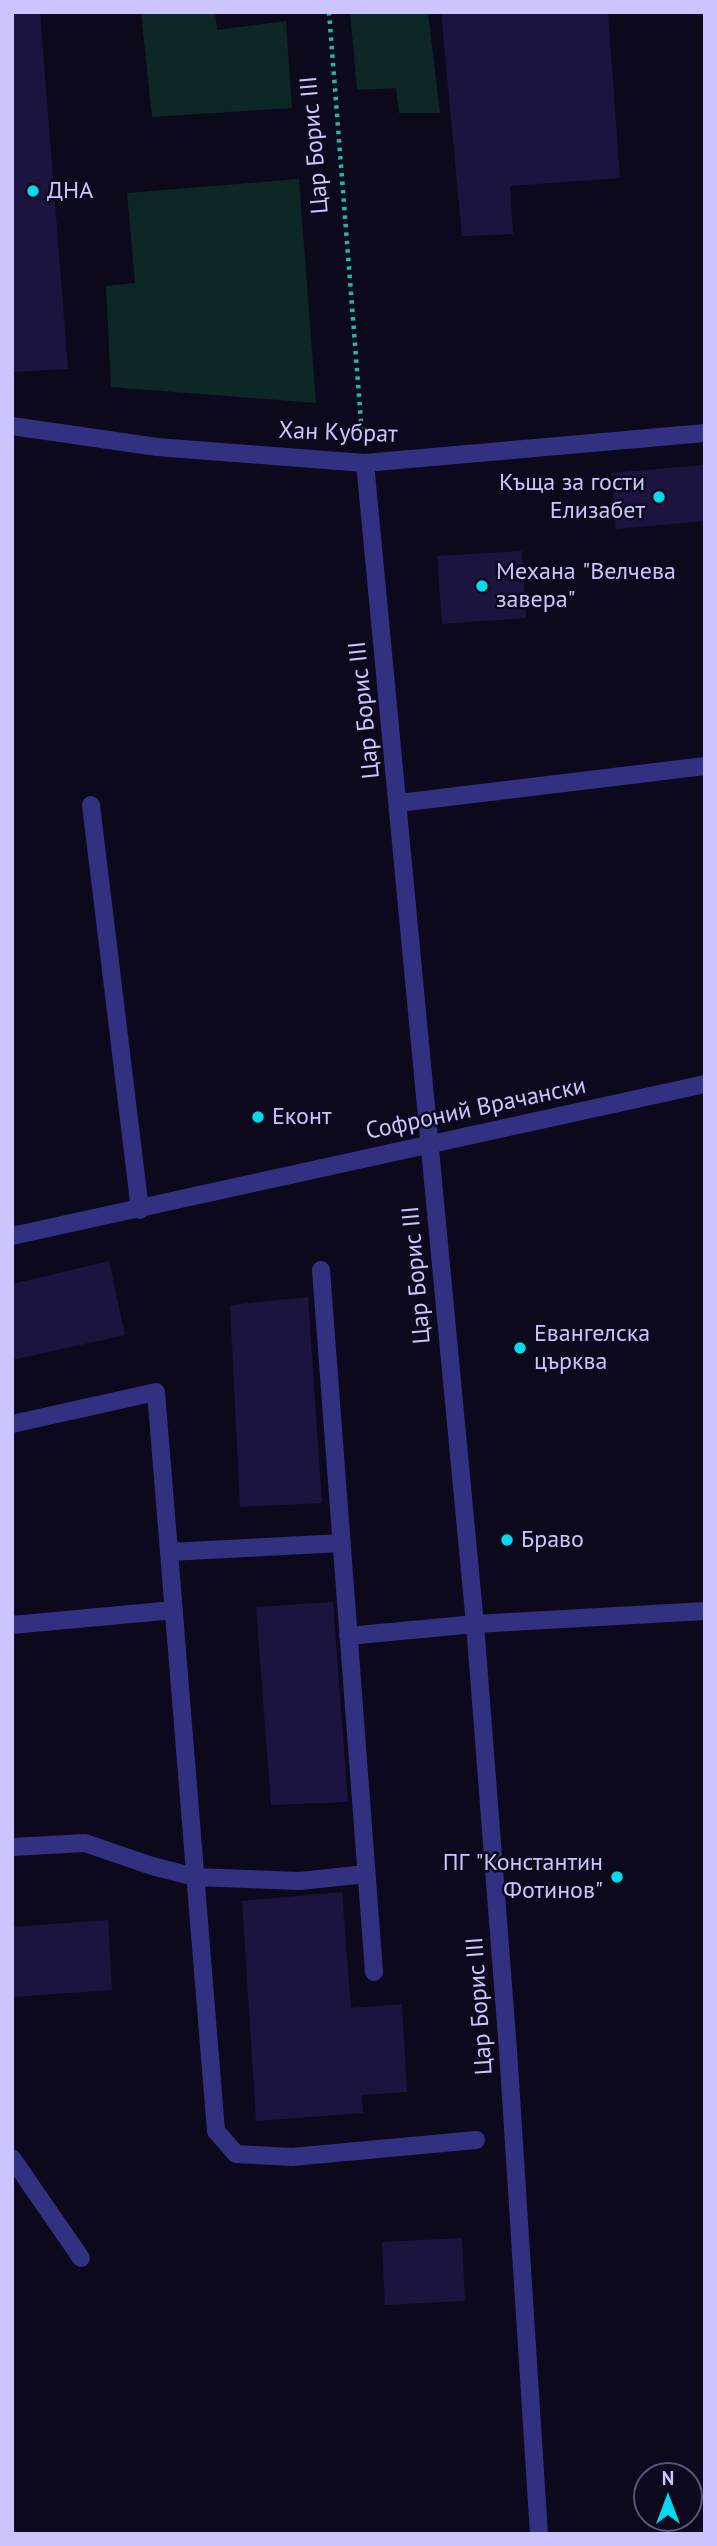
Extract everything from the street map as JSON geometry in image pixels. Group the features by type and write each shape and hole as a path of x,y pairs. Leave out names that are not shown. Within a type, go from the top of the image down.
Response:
{"street":[{"name":"Хан Кубрат","path":"12,426 157,447 365,463 705,433"},
{"name":"Цар Борис III","path":"365,463 475,1624 509,2064 539,2534"},
{"path":"399,803 705,766"},
{"path":"91,805 140,1210"},
{"name":"Софроний Врачански","path":"12,1236 705,1084"},
{"path":"321,1270 374,1972"},
{"path":"12,1424 156,1392 216,2131 236,2154 292,2157 476,2140"},
{"path":"169,1552 342,1543"},
{"path":"12,1625 174,1610"},
{"path":"348,1636 475,1624 705,1611"},
{"path":"12,1847 85,1843 152,1866 195,1877 300,1881 366,1874"},
{"path":"12,2158 81,2258"}],"path":[{"name":"Цар Борис III","path":"329,12 365,463"}],"green space":[{"path":"141,12 215,12 217,30 286,21 292,108 152,117"},
{"path":"350,12 428,12 440,113 399,113 396,88 357,90"},
{"path":"299,179 316,403 111,387 106,286 135,283 127,193"}],"building":[{"name":"ДНА","path":"12,12 40,12 68,369 12,372"},
{"path":"441,12 608,12 620,178 510,186 513,234 462,236"},
{"name":"Къща за гости Елизабет","path":"705,465 705,521 616,529 611,473"},
{"path":"522,551 526,618 442,624 437,556"},
{"path":"109,1261 125,1335 12,1360 12,1284"},
{"path":"308,1297 322,1503 240,1507 230,1305"},
{"path":"333,1602 348,1802 271,1805 256,1607"},
{"path":"342,1892 351,2008 402,2004 407,2092 362,2095 363,2113 256,2121 242,1901"},
{"path":"108,1920 112,1990 12,1997 12,1927"},
{"path":"462,2238 465,2301 385,2305 382,2242"}],"place":[{"name":"ДНА","path":"33,191"},
{"name":"Къща за гости Елизабет","path":"659,497"},
{"name":"Механа \"Велчева завера\"","path":"482,586"},
{"name":"Еконт","path":"258,1117"},
{"name":"Евангелска църква","path":"520,1348"},
{"name":"Браво","path":"507,1540"},
{"name":"ПГ \"Константин Фотинов\"","path":"617,1877"}]}
